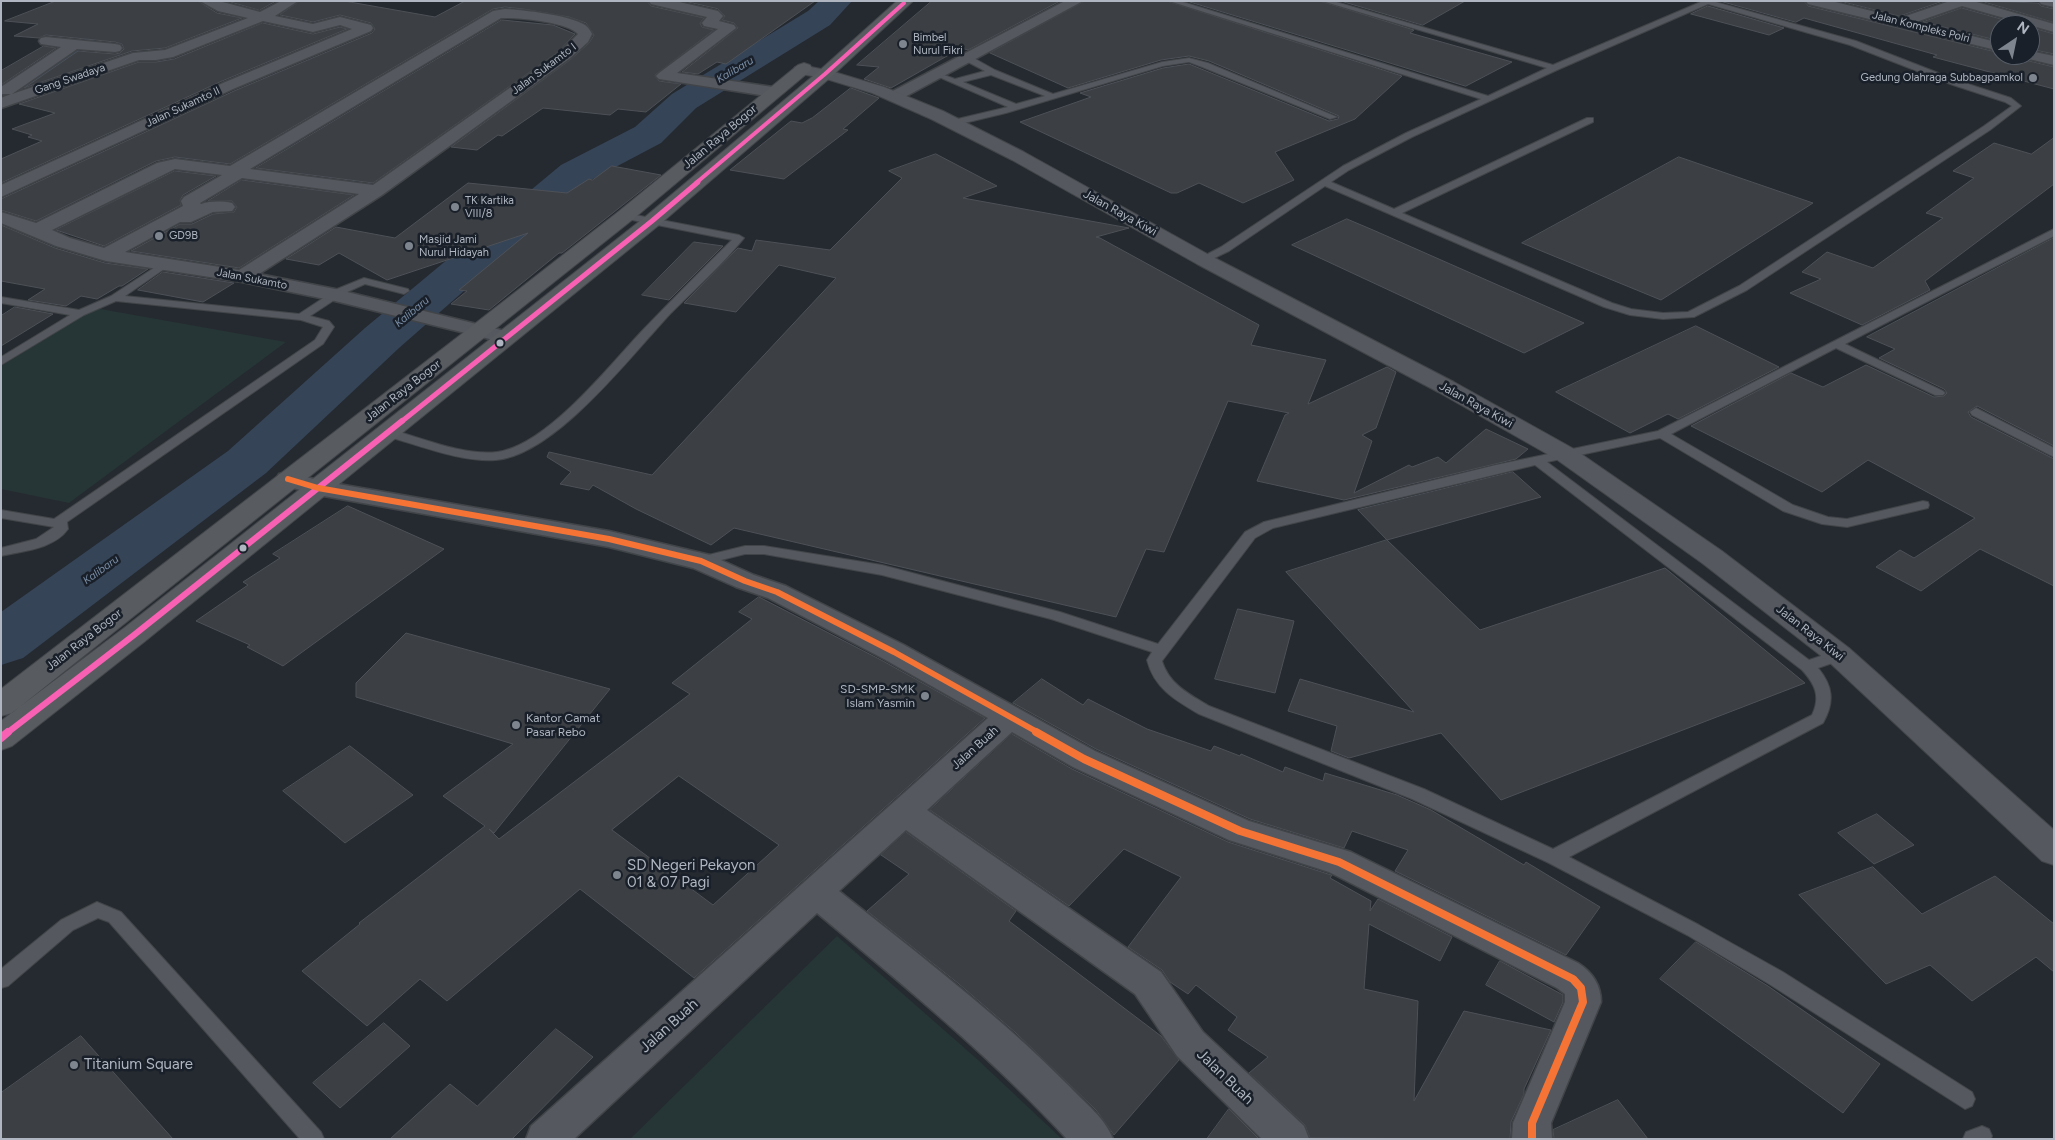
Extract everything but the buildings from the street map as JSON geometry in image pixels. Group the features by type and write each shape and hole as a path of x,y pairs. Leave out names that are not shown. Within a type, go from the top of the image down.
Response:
{"highway":[{"name":"Jalan Raya Bogor","path":"6,722 288,479 625,216 773,92 814,67 906,1"},
{"name":"Jalan Raya Bogor","path":"6,722 318,488 652,221 814,67"}],"street":[{"path":"207,1 223,8 262,17"},
{"name":"Gang Swadaya","path":"1,103 138,56 168,54 262,17 290,1"},
{"path":"656,1 713,14 716,16 709,23 729,28 664,75 665,77 773,92"},
{"path":"895,96 1076,1"},
{"name":"Jalan Kompleks Polri","path":"1813,1 1990,44"},
{"path":"2046,1 2054,3"},
{"path":"1903,22 1962,2 2054,28"},
{"name":"Jalan Sukamto I","path":"236,172 498,14 512,14 568,24 584,30 583,39 564,56 376,191 309,226 242,276"},
{"name":"Jalan Sukamto II","path":"1,192 228,86 366,28 340,21 313,28 262,17"},
{"path":"46,41 78,45 102,45 114,48"},
{"path":"1,94 78,45"},
{"path":"2040,58 2054,61"},
{"name":"Jalan Raya Kiwi","path":"814,67 895,96 1027,161 1204,260 1446,387 1565,454 1712,557 1839,655 2054,851"},
{"path":"37,230 163,167 174,164 376,191"},
{"path":"106,255 194,206 190,201 236,172"},
{"path":"165,223 179,221 210,207 226,208"},
{"name":"Jalan Sukamto","path":"1,217 63,242 106,255 242,276 335,295 506,338"},
{"name":"Jalan Buah","path":"288,479 318,488 609,540 701,561 745,581 777,592 894,652 1011,717 997,727 545,1139"},
{"path":"1011,717 1084,759 1240,830 1339,862 1566,974 1578,982 1583,993 1582,1002 1532,1122 1532,1139"},
{"name":"Jalan Buah","path":"905,812 1148,983 1190,1044 1290,1139"},
{"path":"817,893 948,1000 1039,1082 1094,1139"}],"lane":[{"path":"1172,1 1490,99"},
{"path":"1325,1 1554,68"},
{"path":"1204,260 1225,249 1346,168 1402,139 1554,68 1706,2 1853,43 1956,83 2008,100 2017,106 1987,128 1743,288 1690,315 1663,316 1630,312 1608,305 1325,183"},
{"path":"967,58 992,72 1052,96"},
{"path":"952,123 1015,107 1162,64 1189,60 1333,116"},
{"path":"954,82 992,72"},
{"path":"936,74 1015,107"},
{"path":"1394,213 1590,120"},
{"path":"386,432 480,456 499,456 515,452 536,440 575,410 634,345 738,238 625,216"},
{"path":"1965,1099 1776,978 1693,930 1553,857 1418,794 1204,710 1176,694 1164,683 1156,670 1154,660 1250,535 1285,521 1537,460 1662,434 2054,232"},
{"path":"1,362 80,313 116,298 166,263"},
{"path":"301,317 335,295 364,281 404,291"},
{"path":"1,514 58,522 319,342 329,327 325,323 301,317 116,298"},
{"path":"1,300 80,313"},
{"path":"1836,344 1939,393"},
{"path":"1976,412 2054,452"},
{"path":"1662,434 1788,508 1828,521 1847,523 1923,506"},
{"path":"1537,460 1807,666 1819,678 1824,690 1825,704 1818,720 1553,857"},
{"path":"1,552 38,542 58,533 61,529 61,524 58,522"},
{"path":"701,561 745,550 764,550 882,570 1055,615 1161,650"},
{"path":"1807,666 1839,655"},
{"path":"1,980 67,925 97,910 115,916 314,1139"}],"shaded area":[{"path":"95,308 286,342 69,503 1,489 1,366"},
{"path":"837,936 977,1059 1062,1139 630,1139"}],"waterway":[{"name":"Kalibaru","path":"1,643 247,462 382,338 575,173 648,135 684,101 819,18 837,1"},
{"path":"6,97 61,61 88,40 100,35"}],"transit line":[{"path":"1,738 134,635 652,221 825,74 904,3"},
{"path":"288,479 318,488 609,539 701,561 745,581 777,592 894,652 1084,759 1240,831 1339,862 1566,974 1581,988 1583,1002 1532,1123 1532,1139"}],"place":[{"name":"Bimbel Nurul Fikri","path":"903,44"},
{"name":"Gedung Olahraga Subbagpamkol","path":"2033,78"},
{"name":"TK Kartika VIII/8","path":"455,207"},
{"name":"GD9B","path":"159,236"},
{"name":"Masjid Jami Nurul Hidayah","path":"409,246"},
{"name":"SD-SMP-SMK Islam Yasmin","path":"925,696"},
{"name":"Kantor Camat Pasar Rebo","path":"516,725"},
{"name":"SD Negeri Pekayon 01 & 07 Pagi","path":"617,875"},
{"name":"Titanium Square","path":"74,1065"}]}
